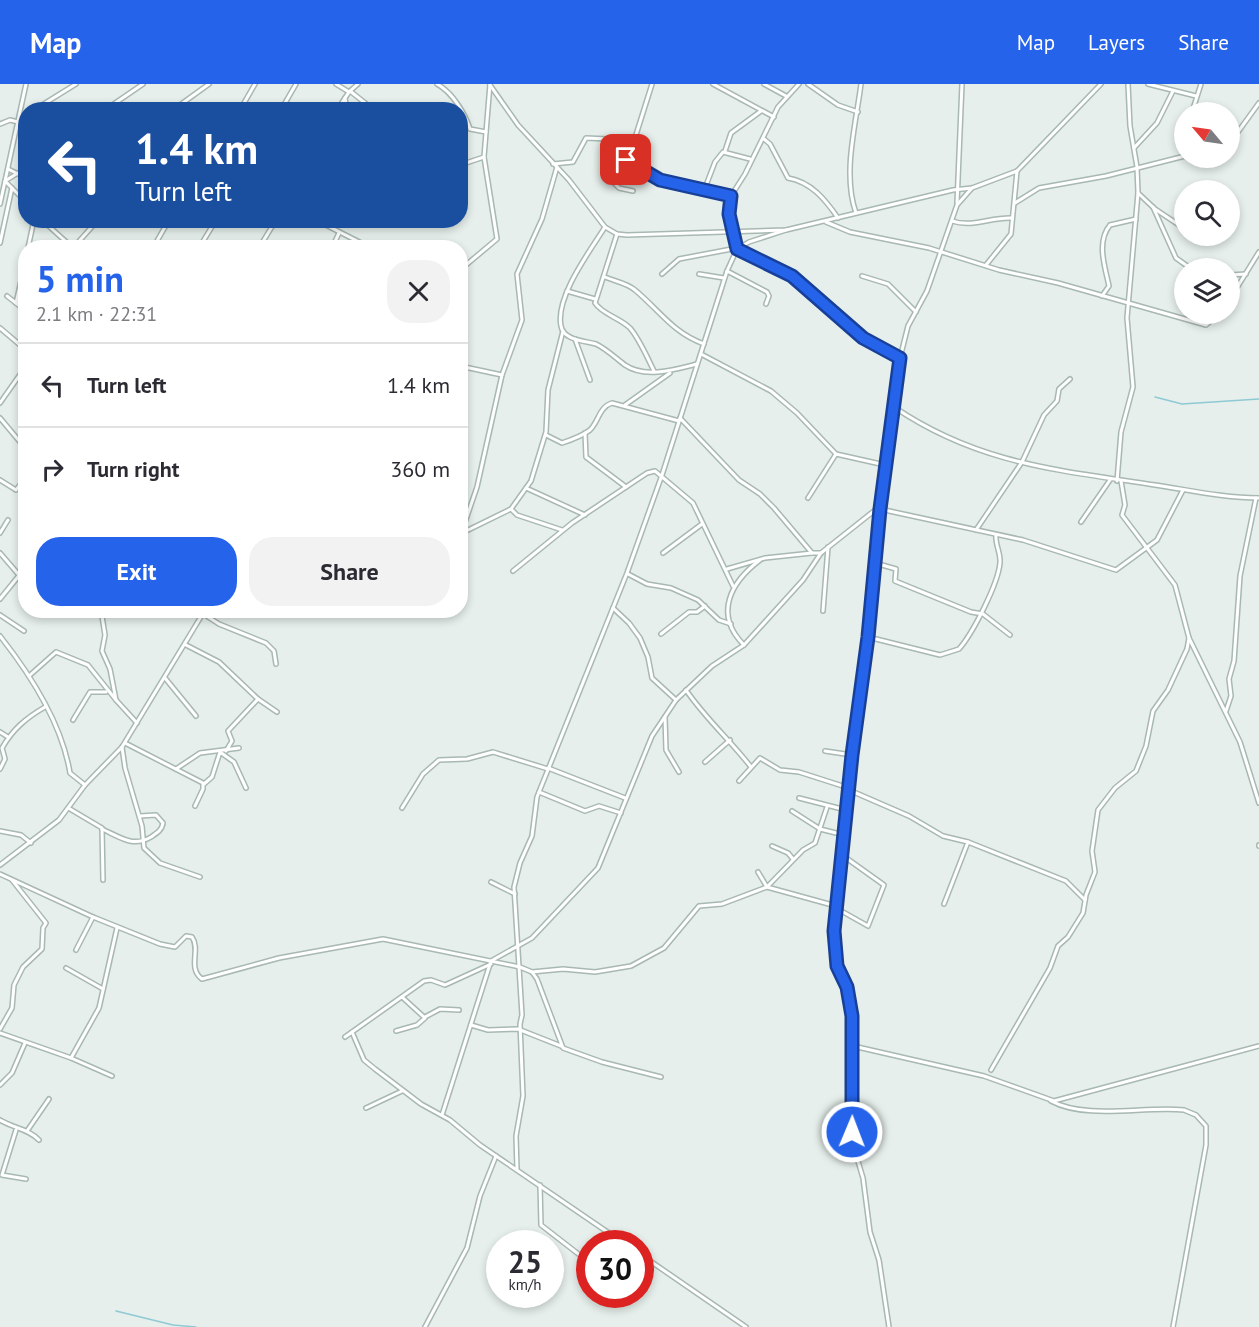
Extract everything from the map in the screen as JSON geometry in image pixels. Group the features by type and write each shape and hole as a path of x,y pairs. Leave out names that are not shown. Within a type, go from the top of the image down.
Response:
{"street":[{"path":"22,102 26,84"},
{"path":"47,102 76,84"},
{"path":"117,102 143,84"},
{"path":"184,102 209,84"},
{"path":"245,102 255,84"},
{"path":"286,102 296,84"},
{"path":"337,84 364,102"},
{"path":"342,102 358,84"},
{"path":"437,84 448,91 456,102"},
{"path":"468,263 497,239 484,158 490,84"},
{"path":"490,84 518,125 557,167 605,227 617,234 786,230"},
{"path":"553,164 573,162 585,138 630,140 635,138 652,84"},
{"path":"713,84 774,117"},
{"path":"764,84 786,96"},
{"path":"517,1169 516,1136 524,1096 515,894 520,863 532,836 539,792 627,573 662,475 724,278 737,249 729,207 731,196 786,96 799,84"},
{"path":"808,84 838,105 858,112"},
{"path":"856,213 852,201 851,156 861,84"},
{"path":"889,1327 879,1260 870,1233 863,1178 852,1141 853,1046 847,987 837,966 834,945 836,907 852,755 868,637 885,465 900,358 908,326 927,291 957,205 962,84"},
{"path":"662,274 679,259 737,249 749,242 786,230 972,188 1017,171 1099,86 1092,84"},
{"path":"1128,84 1130,126 1137,167 1138,194 1128,304 1128,339 1133,387 1121,432 1119,481 1125,503 1122,515 1175,585 1189,638 1240,742 1259,802"},
{"path":"1148,84 1196,96"},
{"path":"1196,102 1201,84"},
{"path":"1134,148 1154,129 1173,91"},
{"path":"345,98 346,102"},
{"path":"1240,129 1259,103"},
{"path":"705,188 715,162 725,151 731,133 761,111"},
{"path":"0,124 18,120 0,204"},
{"path":"468,122 470,129 486,132"},
{"path":"764,139 770,144 788,178 801,180 817,192 838,218"},
{"path":"725,151 750,159"},
{"path":"468,163 484,158"},
{"path":"1015,203 1039,188 1106,177 1174,159"},
{"path":"633,191 616,186 614,183 622,163 626,160 660,180 705,188 731,196"},
{"path":"468,514 477,487 502,375 522,320 517,274 542,219 557,167"},
{"path":"8,168 18,174"},
{"path":"986,265 1011,234 1017,171"},
{"path":"5,181 18,174"},
{"path":"5,181 18,194"},
{"path":"0,243 12,188"},
{"path":"957,205 972,188"},
{"path":"1138,194 1174,221"},
{"path":"1153,207 1176,258"},
{"path":"951,221 969,225 997,218 1012,218"},
{"path":"1102,296 1109,286 1103,253 1105,232 1110,225 1136,219"},
{"path":"826,222 878,239 940,251 1174,316"},
{"path":"605,227 567,291 560,324 563,331 575,339 599,345 629,366 671,372"},
{"path":"51,228 64,240"},
{"path":"80,240 91,228"},
{"path":"331,228 354,240"},
{"path":"336,240 339,232"},
{"path":"595,300 605,277 617,234"},
{"path":"737,249 792,276 863,338 900,358"},
{"path":"1240,283 1259,252"},
{"path":"727,271 767,292 769,296 766,304"},
{"path":"1240,272 1246,274"},
{"path":"699,273 724,278"},
{"path":"862,276 879,279 888,284 916,312"},
{"path":"605,277 634,289 658,309 678,332 704,344"},
{"path":"567,291 595,300 599,308 618,317 632,330 654,371"},
{"path":"7,296 16,303 18,294"},
{"path":"0,328 18,343"},
{"path":"468,531 511,509 526,488 545,435 548,390 563,331"},
{"path":"575,339 590,380"},
{"path":"701,354 771,391 836,454 885,465"},
{"path":"626,405 671,372 697,364"},
{"path":"468,368 502,375"},
{"path":"0,403 18,377"},
{"path":"975,531 1022,462 1044,416 1057,401 1059,389 1070,379"},
{"path":"545,435 562,443 585,433 608,404 626,405 679,419 739,480 760,494 812,553"},
{"path":"894,407 946,438 983,453 1110,480 1257,498 1240,576 1234,661 1229,679 1231,696 1226,712"},
{"path":"0,418 18,439"},
{"path":"585,433 586,457 626,487"},
{"path":"808,498 836,454"},
{"path":"513,572 562,530 651,471 662,475 693,503 734,586"},
{"path":"0,480 16,490 18,487"},
{"path":"1081,522 1110,480"},
{"path":"526,488 585,515"},
{"path":"880,508 1023,540 1114,570 1157,540 1183,490"},
{"path":"345,1037 427,980 445,985 491,963 517,945 532,938 593,875 614,835 625,798 652,736 676,700 712,666 744,645 803,580 821,553 880,508"},
{"path":"511,509 517,516 562,530"},
{"path":"0,533 8,520"},
{"path":"663,553 702,524"},
{"path":"868,637 944,655 959,649 980,614 1000,564 995,545 996,535"},
{"path":"823,611 828,547"},
{"path":"0,553 18,574"},
{"path":"727,569 760,560 821,553"},
{"path":"744,645 733,633 728,603 734,586 760,560"},
{"path":"875,563 896,569 895,581 898,584 921,590 980,614 1010,635"},
{"path":"627,573 650,585 674,589 698,600 722,622 730,624"},
{"path":"0,599 18,576"},
{"path":"662,634 689,612 697,612 705,606"},
{"path":"613,608 629,622 640,638 648,657 652,678 676,700"},
{"path":"0,615 24,631"},
{"path":"102,618 105,635 102,651 111,669 116,700"},
{"path":"0,865 31,843 70,809 85,785 124,745 186,645 200,618"},
{"path":"211,618 219,624 266,643 275,653 276,664"},
{"path":"0,636 29,676 45,707 67,752 70,773 85,785"},
{"path":"992,1070 1050,968 1058,946 1068,937 1083,913 1095,872 1092,851 1098,810 1115,788 1136,771 1146,746 1153,711 1168,690 1187,649 1189,638"},
{"path":"186,645 219,662 258,699 277,712"},
{"path":"29,676 56,652 88,665 107,692 137,723"},
{"path":"165,678 196,716"},
{"path":"686,690 701,713 730,740 752,767"},
{"path":"73,720 90,692 107,692"},
{"path":"226,751 232,741 228,731 258,699"},
{"path":"0,769 4,759 2,748 8,737 23,721 45,707"},
{"path":"665,716 666,750 679,772"},
{"path":"0,732 8,737"},
{"path":"705,762 730,740"},
{"path":"124,745 204,784"},
{"path":"124,745 125,768 140,816 142,842 145,850 157,861 200,877"},
{"path":"176,770 200,753 220,753 239,748"},
{"path":"402,808 423,774 439,760 467,759 493,752 548,768 625,798"},
{"path":"825,752 852,755"},
{"path":"195,806 204,784 211,778 220,753"},
{"path":"220,753 234,762 246,788"},
{"path":"739,781 763,758 780,770 799,772 849,789 909,816 943,836 968,842 1066,881 1085,900"},
{"path":"539,792 585,811 599,806 621,813"},
{"path":"799,798 846,810"},
{"path":"0,874 93,917 172,948 186,936 192,937 195,941 196,974 205,980 279,958 383,939 491,963 520,967 532,972 563,969 595,972 631,966 664,948 702,905 722,904 767,887 793,859 815,843 827,807"},
{"path":"70,809 102,829 133,843 142,842 158,832 163,823 156,815 140,816"},
{"path":"792,811 820,830 844,835"},
{"path":"102,829 103,879"},
{"path":"0,831 21,835 31,843"},
{"path":"944,904 968,842"},
{"path":"772,846 788,853 793,859"},
{"path":"758,872 767,887 836,907 868,926 884,885 842,855"},
{"path":"11,879 46,923 43,928 42,950 23,967 14,985 12,1008 0,1031 25,1043 71,1058 112,1076"},
{"path":"491,882 515,894"},
{"path":"76,950 93,917"},
{"path":"71,1058 97,1012 110,968 117,927"},
{"path":"442,1115 491,963"},
{"path":"66,968 102,989"},
{"path":"532,972 540,986 561,1047"},
{"path":"402,997 425,1017"},
{"path":"396,1031 417,1025 425,1017 440,1009 459,1010"},
{"path":"471,1025 484,1029 520,1031 602,1062 661,1077"},
{"path":"352,1032 366,1061 404,1091 442,1115 496,1156 605,1230"},
{"path":"0,1084 12,1073 25,1043"},
{"path":"853,1046 984,1076 1060,1106 1084,1111 1184,1110 1196,1115 1206,1126 1206,1145 1173,1327"},
{"path":"1049,1100 1236,1054 1259,1046"},
{"path":"366,1108 404,1091"},
{"path":"27,1131 49,1099"},
{"path":"0,1120 16,1130 27,1131 39,1140"},
{"path":"16,1130 2,1175 26,1179"},
{"path":"425,1327 467,1248 480,1196 496,1156"},
{"path":"540,1185 541,1225 576,1252"},
{"path":"654,1264 746,1327"}],"waterway":[{"path":"1155,397 1182,404 1259,399"},
{"path":"116,1311 173,1325 196,1327"}],"route":[{"path":"626,160 660,180 705,188 731,196 729,214 737,249 792,276 863,338 900,358 885,465 868,637 852,755 834,931 837,966 847,987 852,1016 852,1132"}]}
